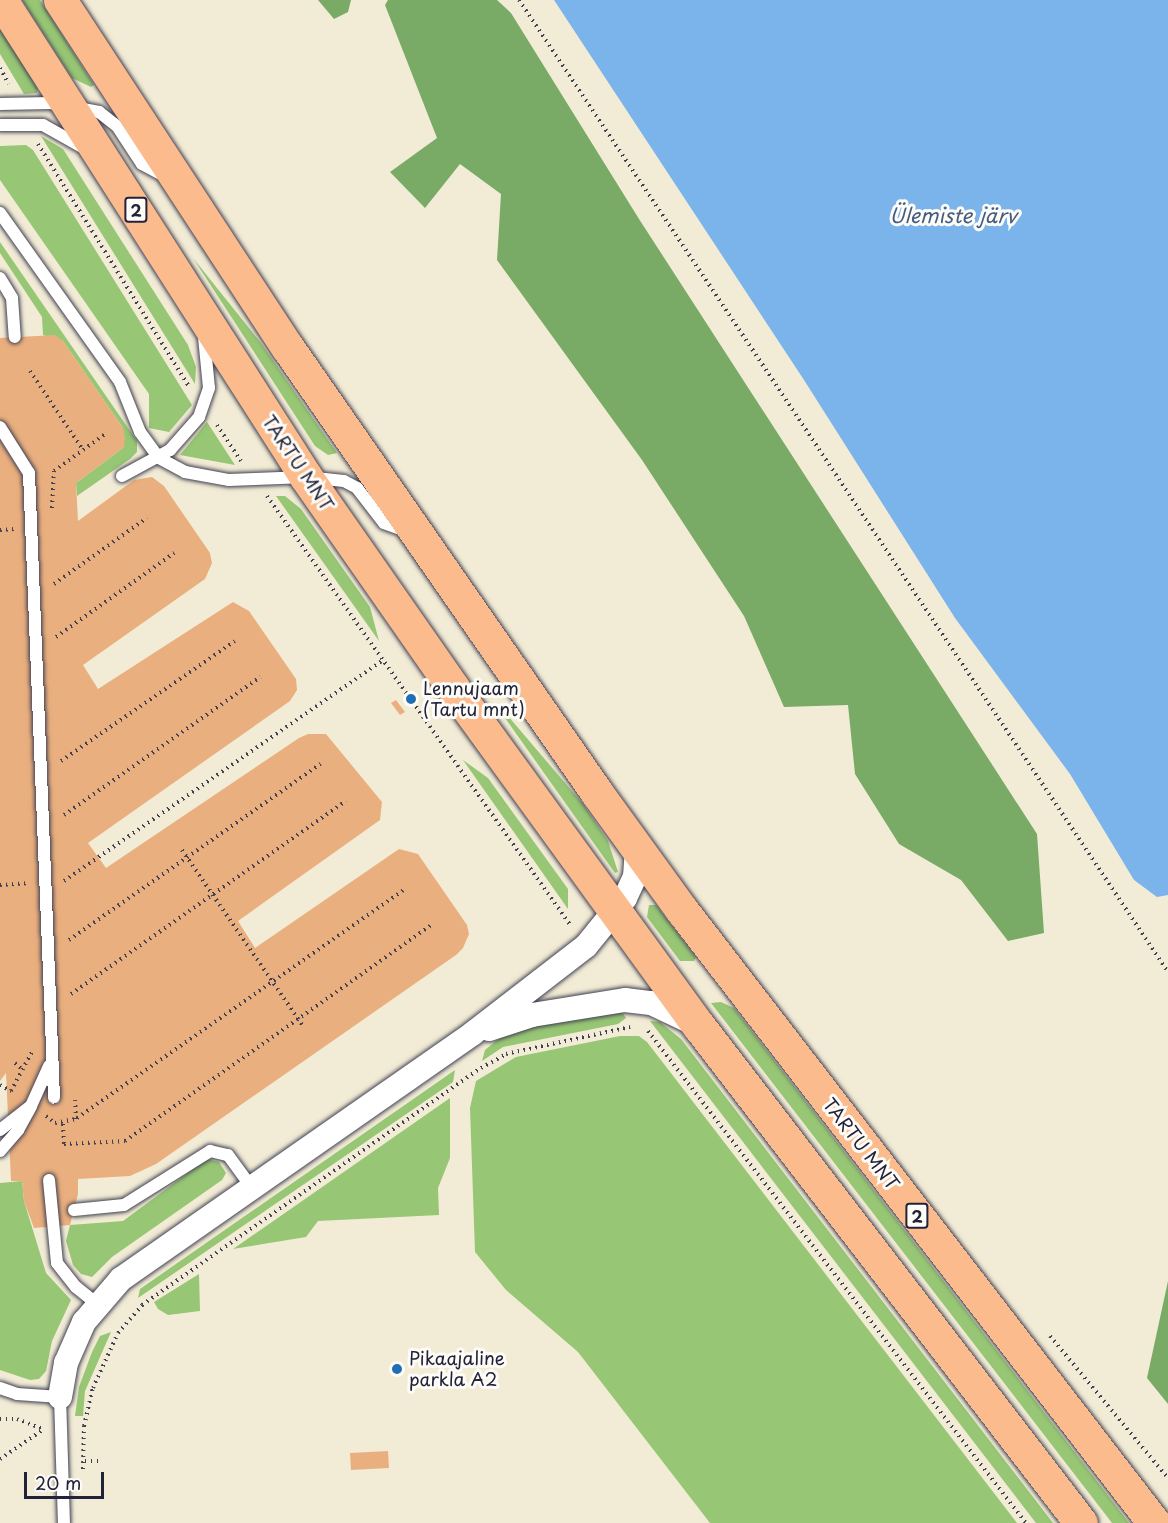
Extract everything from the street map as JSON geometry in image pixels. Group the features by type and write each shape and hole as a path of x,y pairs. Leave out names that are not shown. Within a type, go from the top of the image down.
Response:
{"highway":[{"name":"TARTU MNT","path":"1,0 306,477 614,914 1081,1523"},
{"name":"TARTU MNT","path":"60,0 177,183 414,533 637,848 1154,1523"}],"street":[{"path":"60,1397 74,1341 97,1305 122,1279 472,1035 586,946 614,914 635,877 637,848"},
{"path":"472,1035 532,1015 625,1000 651,1003 698,1025"}],"lane":[{"path":"0,104 70,106 99,112 117,126 142,164 177,183"},
{"path":"0,125 44,125 59,131 108,165"},
{"path":"0,213 120,382 140,432 159,458 185,472 229,480 306,477 344,480 357,488 384,523 414,533"},
{"path":"0,279 12,298 15,337"},
{"path":"122,476 159,458 187,434 204,407 209,388 201,315"},
{"path":"0,427 29,473 54,1097"},
{"path":"0,1151 18,1130 52,1056"},
{"path":"0,1130 31,1106"},
{"path":"74,1210 124,1206 210,1151 228,1155 251,1187"},
{"path":"49,1180 57,1263 75,1287 97,1305"},
{"path":"0,1388 17,1394 60,1397 64,1523"}],"path":[{"path":"519,0 1168,972"},
{"path":"34,139 195,395"},
{"path":"30,371 83,450"},
{"path":"211,416 244,464"},
{"path":"264,492 567,920"},
{"path":"54,584 147,518"},
{"path":"0,530 12,529"},
{"path":"56,637 174,553"},
{"path":"62,761 234,641"},
{"path":"125,840 383,660"},
{"path":"64,815 260,677"},
{"path":"69,940 320,764"},
{"path":"70,994 346,801"},
{"path":"182,850 303,1026"},
{"path":"76,1119 404,890"},
{"path":"63,1124 64,1144 124,1141 431,925"},
{"path":"641,1021 1026,1523"},
{"path":"83,1478 84,1426 93,1388 118,1333 141,1305 481,1068 506,1054 633,1025"},
{"path":"0,1085 11,1091 22,1069 15,1063"},
{"path":"1044,1329 1168,1478"},
{"path":"0,1459 44,1429"},
{"path":"85,1461 102,1461"}],"green space":[{"path":"22,0 40,0 94,85 91,87 72,78"},
{"path":"318,0 351,0 348,12 334,19"},
{"path":"388,0 497,0 511,13 639,219 1037,834 1044,933 1008,941 961,880 899,844 855,774 848,705 784,707 744,616 642,460 497,260 501,194 460,164 425,208 390,172 437,138 385,5"},
{"path":"0,27 38,86 37,93 24,94 0,54"},
{"path":"41,136 63,149 188,345 196,367 195,384"},
{"path":"26,145 33,150 192,405 169,432 149,428 149,394 0,180 0,146"},
{"path":"0,242 137,441 137,452 130,459 77,496 76,483 124,447 123,428 63,341 43,335 42,317 0,253"},
{"path":"193,258 261,343 337,453 328,455 315,446"},
{"path":"207,422 235,465 180,455"},
{"path":"276,496 285,496 301,509 370,607 379,641"},
{"path":"508,716 583,804 608,841 618,872 615,873 505,718"},
{"path":"463,760 488,778 568,889 568,909"},
{"path":"649,905 656,905 696,957 694,961 680,961 647,917"},
{"path":"721,1002 734,1008 1129,1523 1112,1523 711,1003"},
{"path":"622,1012 626,1018 618,1024 503,1047 482,1061 485,1050 502,1036 524,1027"},
{"path":"650,1021 660,1022 681,1039 1053,1523 1036,1523"},
{"path":"620,1036 639,1036 647,1042 1017,1523 710,1523 578,1352 506,1290 475,1252 470,1108 476,1081 516,1057"},
{"path":"455,1070 453,1082 138,1298 140,1289"},
{"path":"450,1098 450,1158 438,1188 439,1215 318,1221 306,1237 233,1249"},
{"path":"207,1159 219,1162 226,1173 222,1180 112,1257 92,1277 81,1274 73,1265 66,1241 70,1225 123,1221"},
{"path":"22,1181 24,1201 46,1273 71,1300 52,1341 46,1371 39,1379 30,1380 0,1370 0,1183"},
{"path":"199,1274 200,1311 168,1315 158,1309 154,1302"},
{"path":"1168,1281 1168,1404 1147,1378"},
{"path":"111,1332 85,1391 83,1416 75,1416 79,1387 92,1352 100,1336"}],"water":[{"name":"Ülemiste järv","path":"554,0 1168,0 1168,895 1157,897 1134,880 1070,774 955,618 804,380"}],"building":[{"path":"55,335 63,341 123,428 125,438 124,447 76,483 78,521 134,480 152,477 164,486 210,553 212,563 205,579 83,665 98,689 233,602 249,611 296,679 297,690 290,701 88,843 106,868 299,738 308,734 326,734 382,802 380,820 238,921 255,948 399,849 418,854 467,925 469,934 463,948 456,955 156,1164 130,1176 78,1179 78,1194 70,1225 34,1228 24,1201 22,1181 11,1181 6,1073 0,1081 0,338"},
{"path":"396,700 405,712 400,715 391,703"},
{"path":"388,1451 389,1468 351,1470 350,1453"}],"place":[{"name":"Lennujaam (Tartu mnt)","path":"411,699"},
{"name":"Pikaajaline parkla A2","path":"397,1369"}]}
